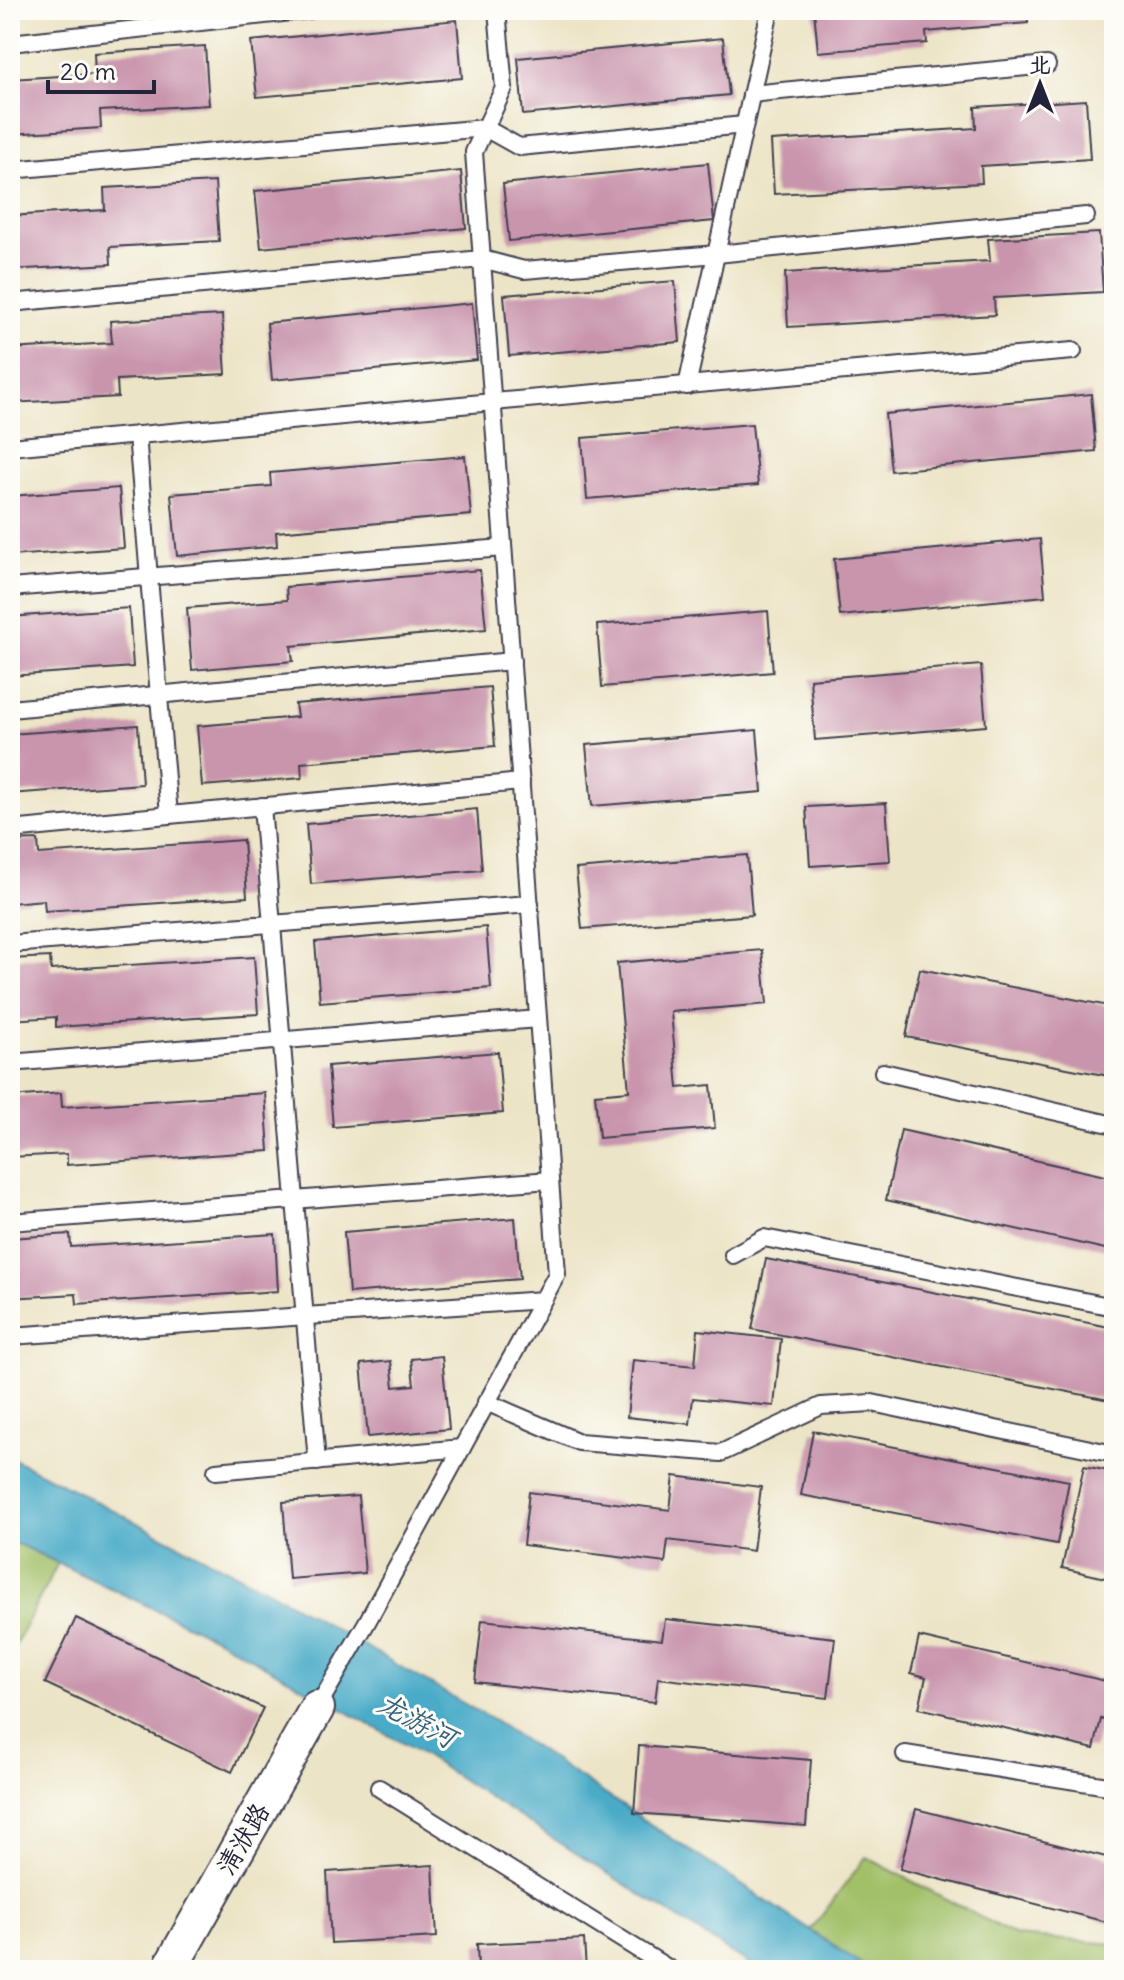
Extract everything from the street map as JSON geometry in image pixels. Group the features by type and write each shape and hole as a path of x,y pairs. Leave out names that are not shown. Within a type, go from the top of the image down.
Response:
{"street":[{"name":"清洑路","path":"169,1970 317,1708"}],"lane":[{"path":"10,43 310,10"},
{"path":"317,1708 557,1274 474,152 504,88 497,10"},
{"path":"687,386 770,10"},
{"path":"751,94 1047,65"},
{"path":"10,170 485,128 519,147 744,125"},
{"path":"10,303 482,259 524,270 717,254 1086,216"},
{"path":"10,447 1073,351"},
{"path":"137,435 169,815"},
{"path":"10,588 503,548"},
{"path":"10,709 512,661"},
{"path":"10,830 521,782"},
{"path":"262,806 317,1462"},
{"path":"10,944 530,904"},
{"path":"10,1063 538,1019"},
{"path":"883,1072 1114,1125"},
{"path":"10,1222 550,1180"},
{"path":"733,1255 764,1238 1114,1307"},
{"path":"10,1336 543,1300"},
{"path":"486,1402 579,1442 721,1453 821,1406 872,1403 1114,1454"},
{"path":"216,1471 462,1448"},
{"path":"905,1754 1114,1787"},
{"path":"379,1788 671,1970"}],"green space":[{"path":"10,1536 58,1563 10,1655"},
{"path":"866,1857 1016,1936 1114,1944 1114,1970 870,1970 810,1931"}],"water":[{"name":"龙游河","path":"10,1457 269,1591 496,1722 870,1970 758,1970 420,1753 219,1640 10,1543"}],"building":[{"path":"814,10 1027,10 1028,23 926,32 927,43 818,52"},
{"path":"457,20 462,78 257,97 251,41"},
{"path":"723,38 729,95 523,115 518,58"},
{"path":"205,46 209,105 100,111 101,128 10,134 10,79 95,74 94,53"},
{"path":"1086,100 1090,159 981,166 982,183 774,194 771,141 976,128 975,107"},
{"path":"708,163 714,221 509,241 503,184"},
{"path":"461,171 466,228 261,248 255,191"},
{"path":"215,182 219,241 110,247 111,264 10,270 10,216 105,210 104,188"},
{"path":"1099,233 1103,292 994,298 995,315 788,327 785,273 990,261 988,239"},
{"path":"675,281 680,342 509,356 504,295"},
{"path":"472,303 477,360 272,380 267,323"},
{"path":"222,315 226,374 117,380 118,397 10,403 10,349 112,343 110,321"},
{"path":"1091,394 1096,451 891,471 885,414"},
{"path":"752,424 758,485 587,499 582,438"},
{"path":"465,456 471,515 276,532 277,546 177,556 171,494 271,486 270,473"},
{"path":"119,488 124,548 10,556 10,496"},
{"path":"1040,539 1045,596 840,616 834,559"},
{"path":"480,570 486,629 291,646 293,661 192,670 187,608 287,600 286,587"},
{"path":"129,608 133,667 10,676 10,617"},
{"path":"768,611 773,672 602,687 597,625"},
{"path":"981,665 986,726 815,740 810,679"},
{"path":"490,687 495,746 301,763 302,778 202,786 197,726 297,717 295,704"},
{"path":"138,725 142,784 10,794 10,734"},
{"path":"757,730 762,792 592,806 586,745"},
{"path":"886,803 890,861 810,866 806,807"},
{"path":"477,809 482,870 311,884 306,824"},
{"path":"38,840 39,854 243,840 247,897 45,911 44,900 10,903 10,841"},
{"path":"747,855 752,915 582,929 576,869"},
{"path":"486,927 491,988 320,1002 315,942"},
{"path":"762,950 767,1004 671,1012 678,1088 711,1085 715,1128 599,1138 595,1094 629,1091 617,963"},
{"path":"50,957 51,970 254,957 258,1014 56,1027 56,1017 10,1020 10,959"},
{"path":"920,969 1114,1007 1114,1077 906,1037"},
{"path":"498,1052 503,1113 333,1127 328,1066"},
{"path":"61,1093 62,1107 265,1093 269,1151 67,1165 67,1154 10,1157 10,1097"},
{"path":"901,1130 1114,1178 1114,1251 886,1200"},
{"path":"515,1218 520,1279 349,1293 344,1232"},
{"path":"70,1234 71,1247 275,1234 278,1291 77,1304 76,1294 10,1298 10,1238"},
{"path":"766,1259 1114,1328 1114,1401 752,1329"},
{"path":"698,1330 781,1339 774,1406 693,1398 690,1424 627,1417 633,1360 695,1366"},
{"path":"442,1356 449,1429 368,1437 361,1364 391,1361 394,1387 414,1385 411,1359"},
{"path":"813,1431 1069,1481 1057,1544 801,1495"},
{"path":"1084,1466 1114,1472 1114,1580 1062,1568"},
{"path":"674,1476 761,1487 753,1551 668,1540 665,1563 523,1545 529,1492 670,1510"},
{"path":"358,1496 365,1573 289,1579 283,1502"},
{"path":"76,1618 263,1708 232,1772 45,1683"},
{"path":"665,1619 835,1638 828,1698 658,1678 655,1702 475,1682 482,1620 662,1640"},
{"path":"919,1637 1114,1683 1114,1722 1101,1719 1094,1749 919,1708 926,1677 911,1673"},
{"path":"639,1746 811,1760 806,1826 634,1813"},
{"path":"916,1809 1114,1859 1114,1924 900,1869"},
{"path":"433,1865 437,1937 331,1943 327,1872"},
{"path":"584,1939 586,1970 478,1970 477,1944"}]}
